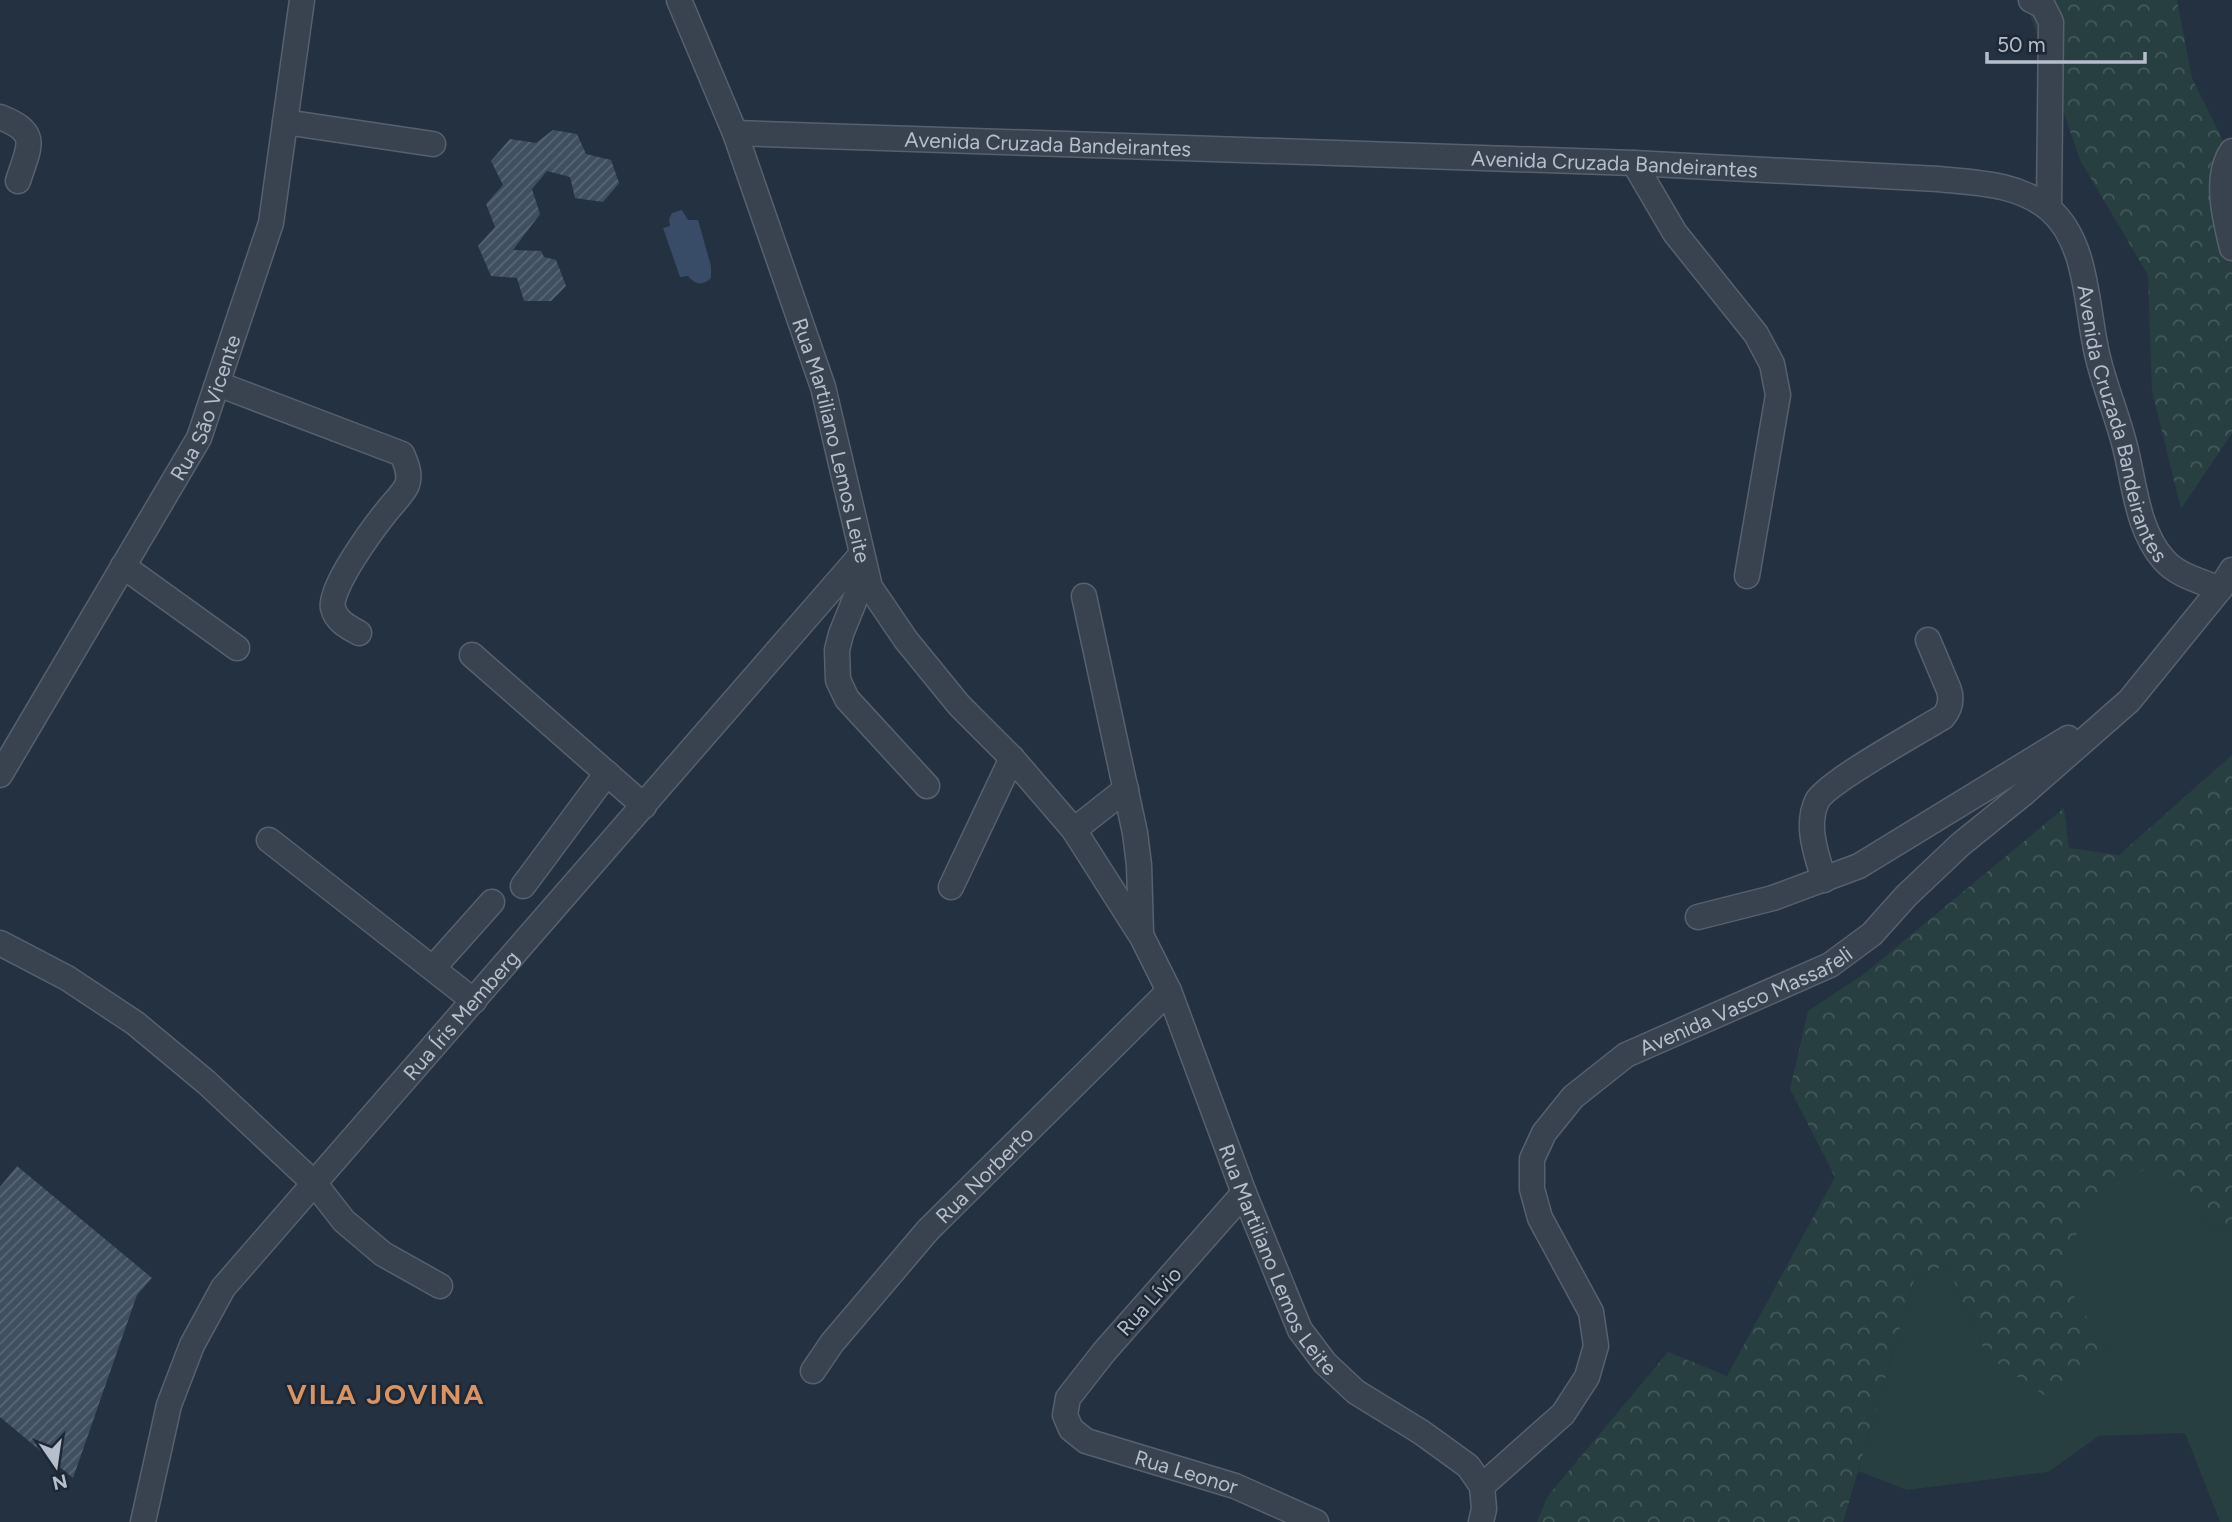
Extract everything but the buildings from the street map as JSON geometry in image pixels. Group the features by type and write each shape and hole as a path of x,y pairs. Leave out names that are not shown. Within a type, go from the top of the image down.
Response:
{"street":[{"name":"Rua São Vicente","path":"0,775 199,438 271,223 302,0"},
{"name":"Rua Martiliano Lemos Leite","path":"679,0 735,133 823,387 870,587 906,640 959,705 1012,758 1074,830 1142,937 1169,991 1244,1193 1300,1330 1325,1363 1356,1392 1421,1432 1468,1466 1482,1486"},
{"path":"2031,0 2043,6 2051,22 2049,208"},
{"path":"0,117 17,124 29,138 18,181"},
{"path":"285,122 433,144"},
{"name":"Avenida Cruzada Bandeirantes","path":"735,133 1634,163 1977,183 2019,190 2049,208 2072,239 2081,265 2098,358 2127,451 2145,528 2162,559 2175,570 2226,579"},
{"path":"2232,151 2222,174 2226,222 2232,248"},
{"path":"1634,163 1675,233 1756,334 1772,364 1778,396 1747,576"},
{"path":"218,384 402,454 408,467 407,486 370,532 334,592 332,606 336,615 344,626 359,633"},
{"path":"864,564 837,650 838,680 847,699 928,786"},
{"name":"Rua Íris Memberg","path":"143,1522 169,1405 192,1345 223,1288 644,806 864,564"},
{"path":"123,566 237,648"},
{"name":"Avenida Vasco Massafeli","path":"1482,1486 1563,1414 1587,1377 1596,1346 1591,1312 1540,1218 1532,1189 1532,1159 1544,1133 1573,1097 1626,1055 1830,965 1872,934 1906,896 1961,844 2023,794 2129,701 2226,579"},
{"name":"Rua Martiliano Lemos Leite","path":"1084,596 1126,789 1139,865 1142,937"},
{"path":"1824,880 1813,841 1813,818 1818,800 1836,782 1943,718 1947,713 1951,697 1928,640"},
{"path":"472,655 644,806"},
{"path":"1698,917 1773,898 1859,866 2129,701"},
{"path":"951,887 1012,758"},
{"path":"523,887 607,774"},
{"path":"1074,830 1126,789"},
{"path":"269,840 474,1001"},
{"path":"434,967 492,902"},
{"path":"0,943 67,978 135,1023 206,1082 315,1184 344,1221 383,1254 440,1286"},
{"name":"Rua Norberto","path":"813,1371 840,1333 928,1230 1169,991"},
{"name":"Rua Lívio","path":"1066,1415 1068,1398 1104,1352 1244,1193"},
{"name":"Rua Leonor","path":"1066,1415 1071,1429 1086,1441 1235,1486 1316,1522"},
{"path":"1481,1522 1482,1486"}],"green space":[{"path":"2025,0 2177,0 2192,78 2232,159 2232,433 2181,509 2152,391 2148,275 2080,160"},
{"path":"2232,755 2232,1230 2209,1225 2157,1165 2106,1184 2057,1268 2110,1355 2051,1400 1986,1355 1947,1265 1915,1277 1843,1522 1537,1522 1547,1497 1668,1352 1727,1376 1835,1177 1790,1089 1808,1011 1864,974 2064,808 2069,848 2119,855"},
{"path":"2157,1164 2209,1225 2232,1230 2232,1522 2220,1522 2185,1433 2099,1436 2048,1472 1907,1490 1858,1471 1915,1277 1947,1265 1986,1355 2110,1355 2056,1268 2106,1184"}],"water":[{"path":"682,210 688,220 698,220 711,266 711,278 702,283 696,283 688,276 680,277 663,228 670,226 672,213"}],"district":[{"name":"VILA JOVINA","path":"386,1394"}]}
